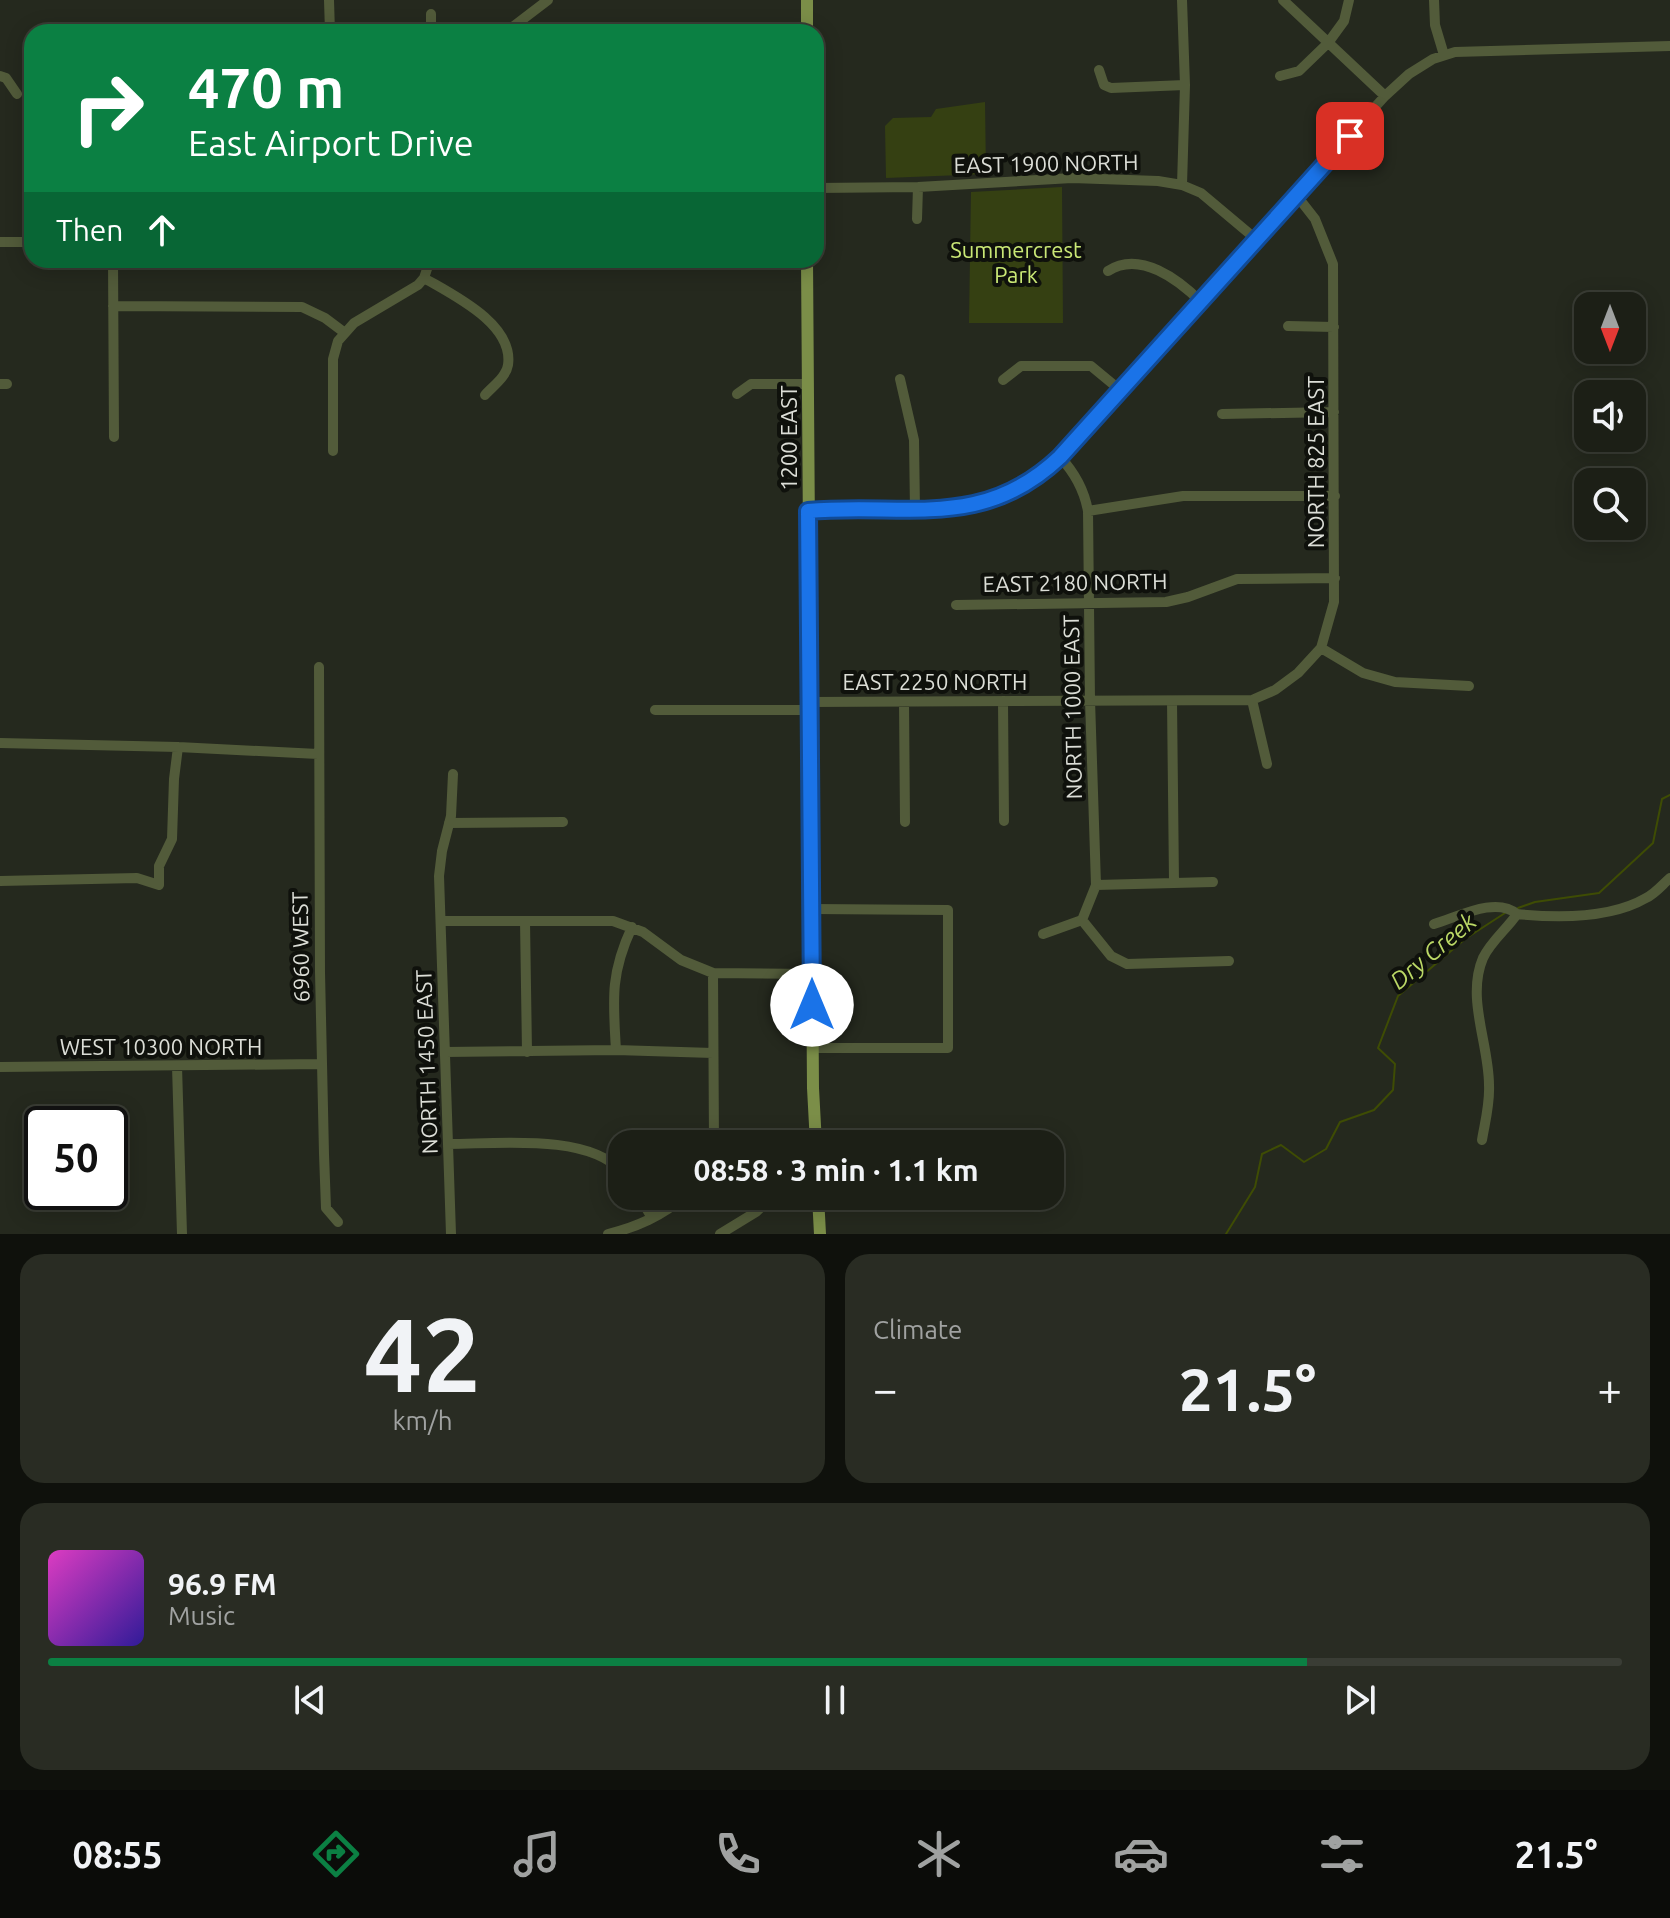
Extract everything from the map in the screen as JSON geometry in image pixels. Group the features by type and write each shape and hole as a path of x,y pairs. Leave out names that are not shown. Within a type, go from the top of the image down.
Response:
{"main road":[{"path":"807,0 807,24"},
{"name":"1200 EAST","path":"807,268 816,1130"},
{"path":"819,1210 820,1234"}],"street":[{"path":"329,0 330,24"},
{"path":"516,24 548,0"},
{"path":"1182,0 1185,85 1182,185"},
{"path":"1283,0 1385,96"},
{"path":"1280,76 1299,71 1328,43 1344,21 1349,0"},
{"path":"1434,0 1438,57"},
{"path":"431,14 431,24"},
{"path":"808,511 960,508 986,503 1034,479 1060,457 1385,96 1409,74 1438,57 1508,49 1670,46"},
{"path":"1099,70 1104,85 1111,88 1185,85"},
{"path":"0,76 6,78 17,94"},
{"name":"EAST 1900 NORTH","path":"824,188 918,187 1072,178 1158,181 1182,185 1210,199 1257,240"},
{"path":"917,219 918,187"},
{"name":"NORTH 825 EAST","path":"1252,700 1275,690 1298,673 1321,648 1333,613 1333,264 1315,219 1297,196"},
{"path":"0,242 24,242"},
{"path":"1108,271 1118,265 1151,268 1182,284 1201,302"},
{"path":"113,268 114,437"},
{"path":"333,451 333,359 338,341 354,323 402,296 424,278 427,268"},
{"path":"424,278 487,318 498,330 507,351 508,365 503,376 485,395"},
{"path":"113,306 302,307 325,318 345,333"},
{"path":"1288,326 1334,327"},
{"path":"1003,380 1021,366 1091,366 1120,390"},
{"path":"900,379 914,440 915,510"},
{"path":"737,394 751,384 807,384"},
{"path":"1222,414 1334,412"},
{"name":"NORTH 1000 EAST","path":"1060,457 1077,479 1088,511 1096,885 1082,920"},
{"path":"1088,511 1183,496 1335,496"},
{"name":"EAST 2180 NORTH","path":"956,605 1179,600 1237,579 1335,578"},
{"path":"1321,648 1363,673 1395,682 1469,686"},
{"name":"6960 WEST","path":"319,667 326,1208 338,1222"},
{"path":"1252,700 1267,764"},
{"name":"EAST 2250 NORTH","path":"655,710 904,702 1252,700"},
{"path":"1003,701 1004,821"},
{"path":"1172,701 1174,882"},
{"path":"904,702 905,822"},
{"path":"0,743 318,754"},
{"path":"0,881 137,878 159,885 159,866 172,839 178,747"},
{"name":"NORTH 1450 EAST","path":"451,1234 440,888 453,774"},
{"path":"449,823 563,822"},
{"path":"1434,924 1494,906 1505,907 1517,914 1562,915 1619,909 1647,898 1670,878"},
{"path":"1096,885 1213,882"},
{"path":"812,909 948,910 948,1048 813,1048"},
{"path":"1482,1140 1490,1087 1478,1015 1479,977 1483,958 1517,914"},
{"path":"1043,934 1082,920 1111,956 1127,964 1229,961"},
{"path":"441,921 613,921 652,937 681,960 713,973 812,974"},
{"path":"525,921 527,1052"},
{"path":"616,1050 614,978 632,927"},
{"path":"713,973 714,1130"},
{"path":"445,1052 616,1050 713,1053"},
{"name":"WEST 10300 NORTH","path":"0,1067 322,1064"},
{"path":"177,1066 182,1234"},
{"path":"449,1144 558,1145 582,1149 608,1162"},
{"path":"647,1210 652,1218"},
{"path":"608,1234 622,1231 667,1210"},
{"path":"720,1234 758,1210"}],"green space":[{"path":"985,102 986,174 886,178 885,126 893,118 931,117 936,109"},
{"name":"Summercrest Park","path":"1062,187 1063,323 969,323 971,192"}],"waterway":[{"name":"Dry Creek","path":"1518,908 1535,902 1599,893 1653,843 1662,799 1670,795"},
{"name":"Dry Creek","path":"1226,1234 1255,1187 1262,1154 1281,1145 1304,1162 1326,1149 1340,1122 1374,1110 1393,1090 1395,1064 1378,1048 1398,996 1465,939 1505,913"}],"route":[{"path":"812,1005 808,511 960,508 986,503 1034,479 1060,457 1350,136"}]}
